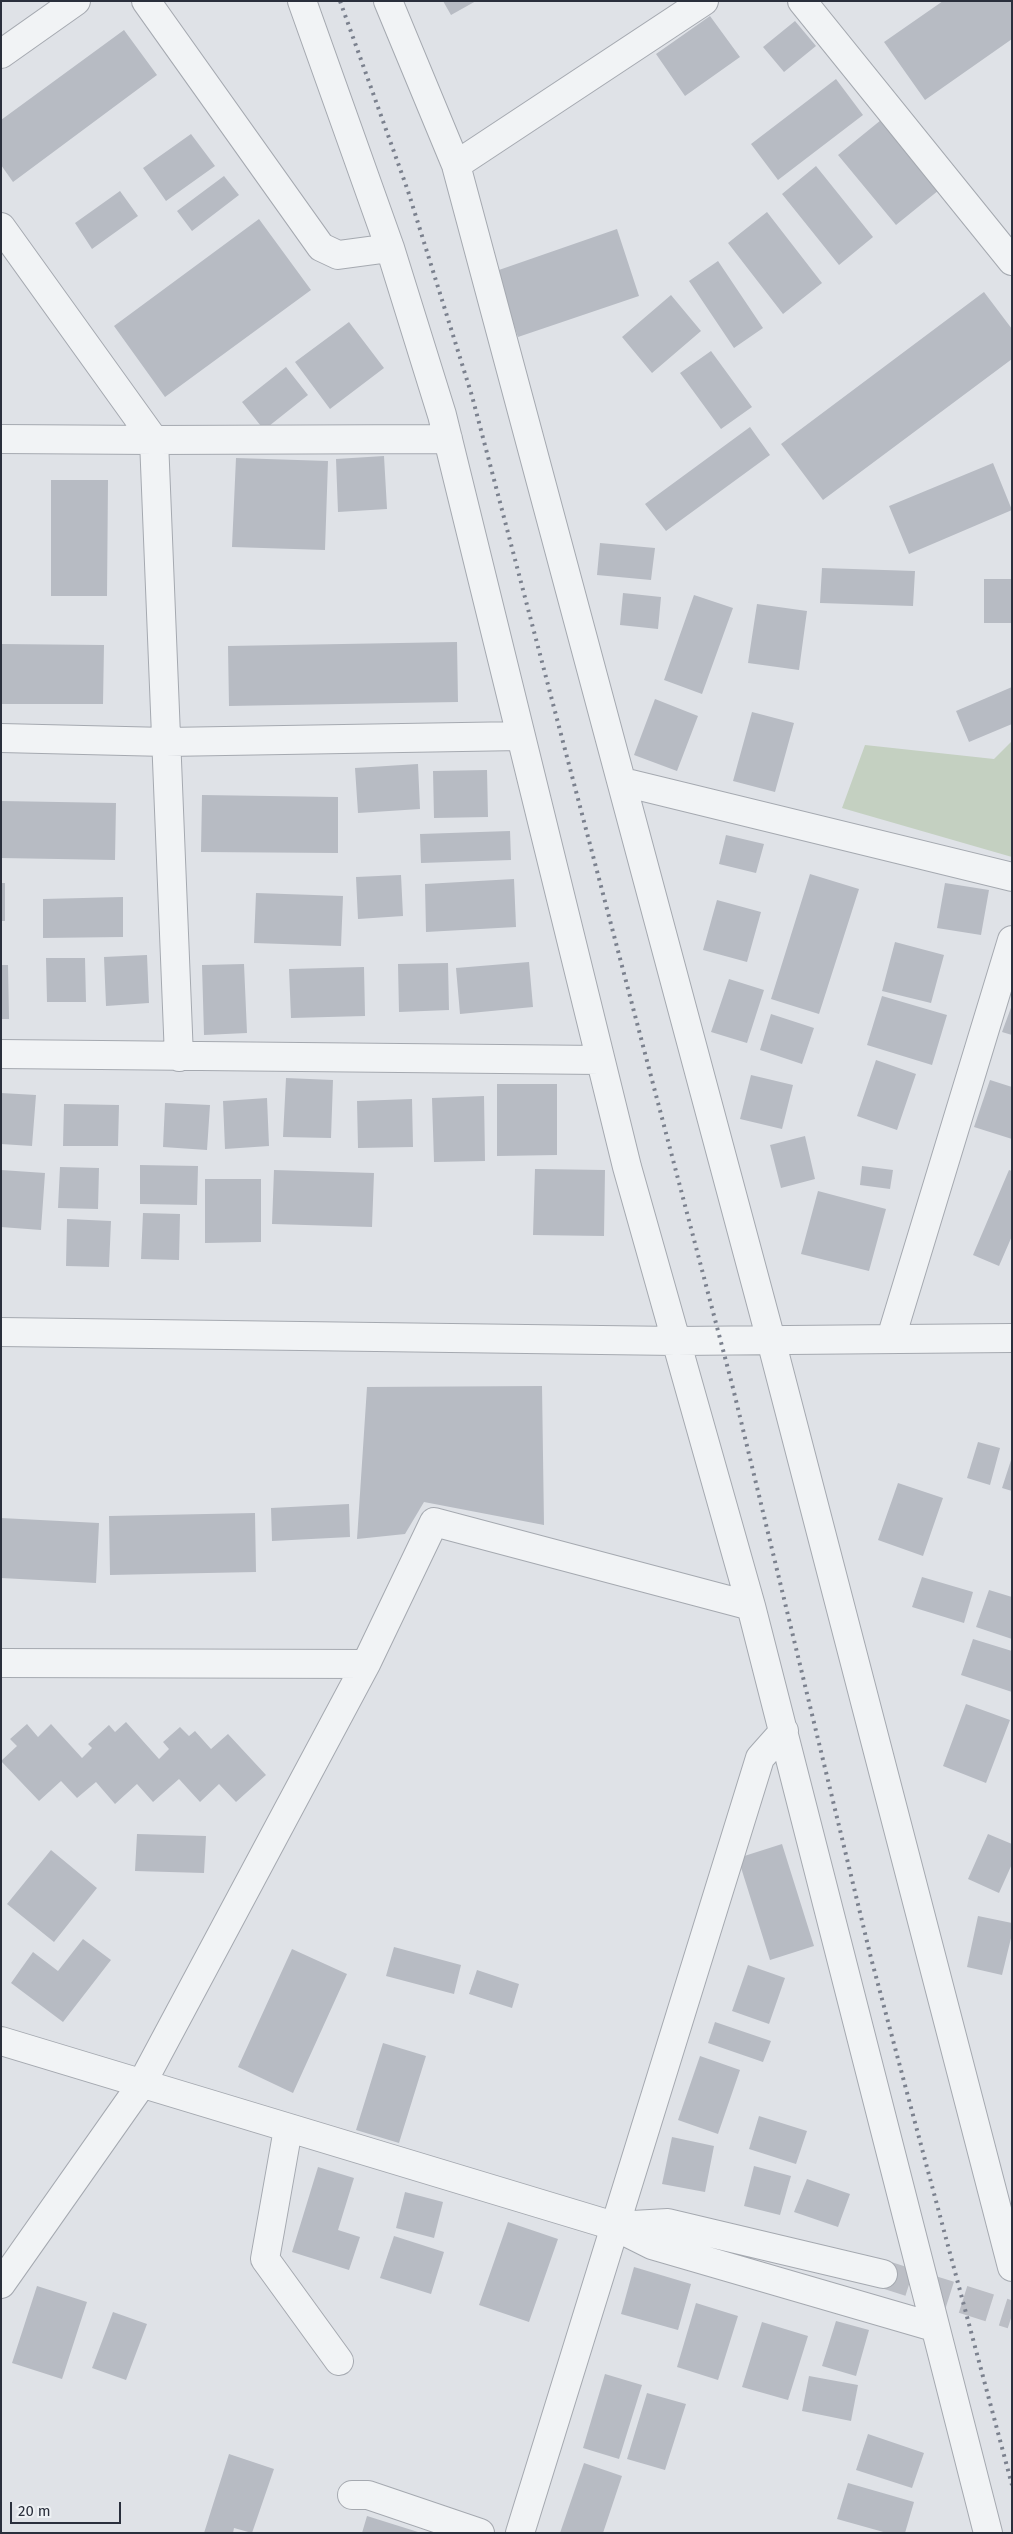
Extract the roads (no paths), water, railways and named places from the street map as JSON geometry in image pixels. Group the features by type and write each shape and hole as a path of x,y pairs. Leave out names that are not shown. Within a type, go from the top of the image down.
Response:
{"street":[{"path":"1,54 76,1"},
{"path":"146,1 321,247 338,255 390,248"},
{"path":"302,1 390,248 448,439 627,1167 752,1606 934,2327 988,2533"},
{"path":"388,1 456,165 623,782 771,1340 1012,2268"},
{"path":"456,165 704,1"},
{"path":"802,1 1012,261"},
{"path":"1,227 154,440 179,1056"},
{"path":"1,439 448,439"},
{"path":"1,738 166,742 521,736"},
{"path":"623,782 1012,877"},
{"path":"891,1338 1012,940"},
{"path":"1,1054 600,1060"},
{"path":"1,1332 676,1341 1012,1338"},
{"path":"1,2284 141,2085 366,1664 434,1522 752,1606"},
{"path":"1,1663 366,1664"},
{"path":"520,2533 760,1758 784,1732"},
{"path":"1,2042 614,2226 652,2245 934,2327"},
{"path":"288,2129 265,2259 339,2361"},
{"path":"614,2226 668,2223 883,2274"},
{"path":"352,2495 368,2495 480,2533"}],"tunnel":[{"path":"883,2274 1012,2315"}],"railway":[{"path":"340,1 408,191 472,396 732,1384 871,1958 1012,2485"}]}
